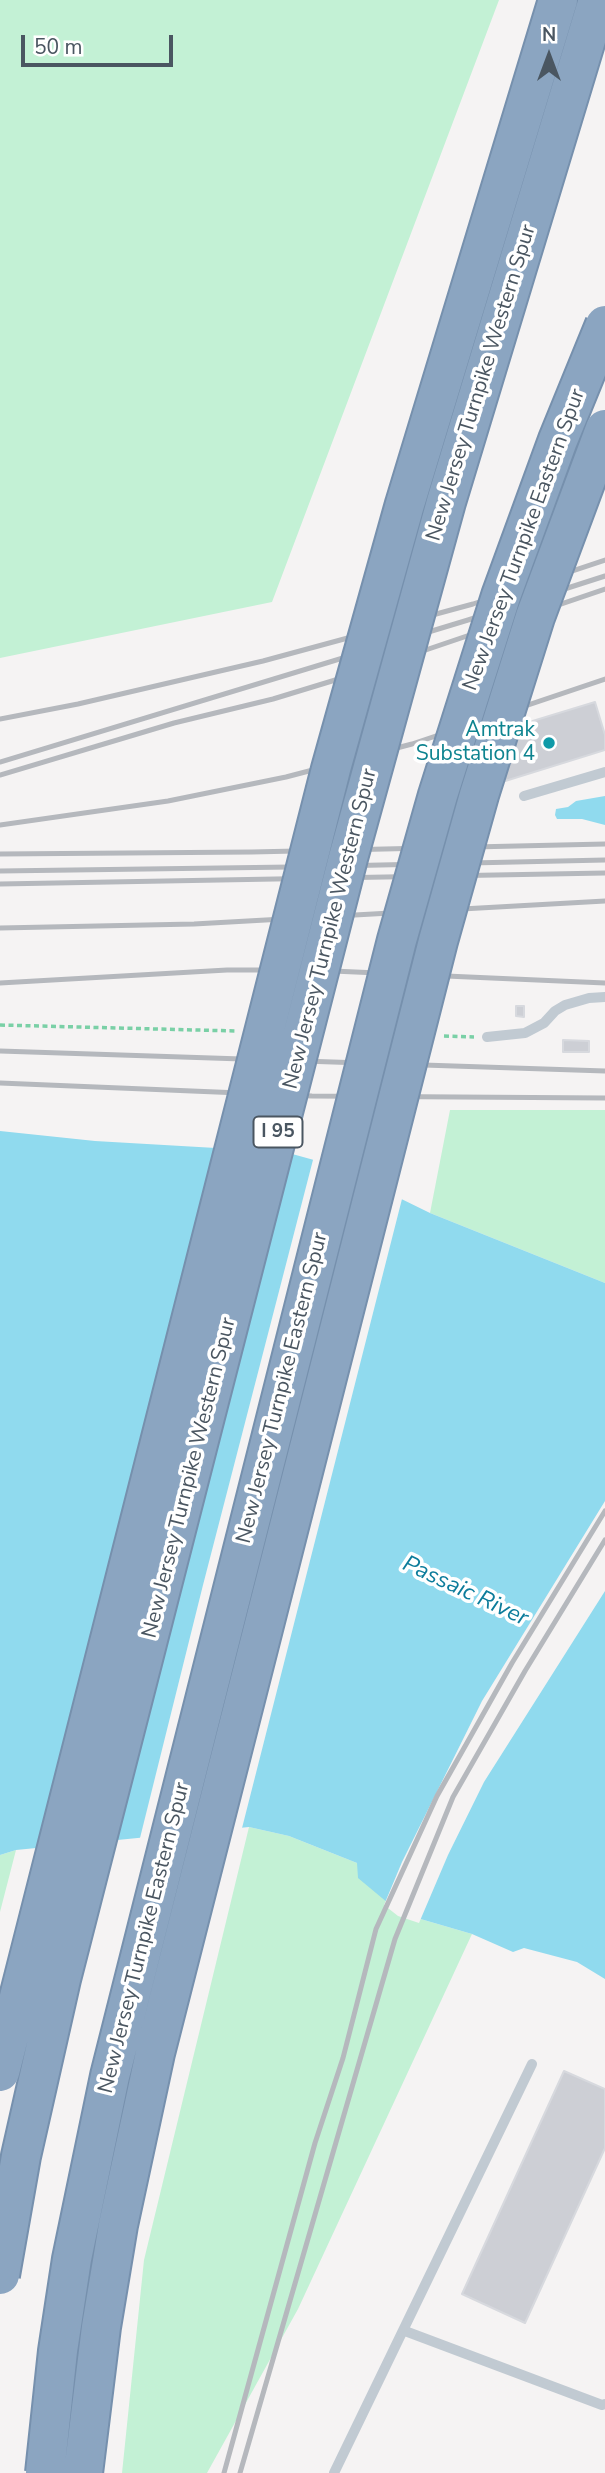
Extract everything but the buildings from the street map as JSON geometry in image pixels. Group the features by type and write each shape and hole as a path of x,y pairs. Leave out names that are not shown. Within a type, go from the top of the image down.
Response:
{"highway":[{"name":"New Jersey Turnpike Western Spur","path":"0,2072 328,782 405,504 558,0"},
{"name":"New Jersey Turnpike Western Spur","path":"0,2275 23,2146 61,1979 372,767 439,526 598,0"},
{"name":"New Jersey Turnpike Eastern Spur","path":"45,2473 58,2351 72,2259 107,2088 397,940 442,783 501,596 558,440 605,325"},
{"name":"New Jersey Turnpike Eastern Spur","path":"83,2473 94,2374 116,2238 155,2053 431,968 465,842 535,617 605,429"}],"lane":[{"path":"524,796 605,772"},
{"path":"487,1037 525,1032 544,1023 565,1005 589,998 605,997"},
{"path":"334,2473 533,2064"},
{"path":"405,2331 605,2404"}],"green space":[{"path":"0,0 499,0 272,602 0,658"},
{"path":"450,1110 605,1110 605,1283 430,1213"},
{"path":"249,1827 289,1836 357,1863 400,1913 472,1934 298,2309 207,2473 122,2473 144,2260"},
{"path":"16,1850 0,1912 0,1855"}],"water":[{"path":"605,796 605,825 582,819 557,819 555,815 556,809 568,807 576,801"},
{"name":"Passaic River","path":"0,1131 95,1141 285,1152 332,1165 430,1213 605,1283 605,1979 577,1962 524,1948 513,1952 472,1934 400,1913 358,1878 357,1863 289,1836 249,1827 16,1850 0,1855"}],"pier":[{"path":"314,1156 334,1162 403,1195 241,1832 139,1842 203,1585"},
{"path":"605,1501 605,1591 484,1782 448,1855 419,1923 398,1916 384,1905 402,1862 482,1701"}],"railway":[{"path":"0,719 78,704 263,661 473,604 605,560"},
{"path":"0,762 605,576"},
{"path":"0,775 174,723 273,699 355,674 605,589"},
{"path":"0,825 168,801 286,777 412,744 605,679"},
{"path":"0,854 252,852 605,844"},
{"path":"0,871 605,860"},
{"path":"0,884 605,873"},
{"path":"0,928 194,924 605,901"},
{"path":"0,983 227,970 310,970 605,983"},
{"path":"0,1051 605,1071"},
{"path":"0,1083 312,1096 605,1098"},
{"path":"224,2473 315,2143 343,2058 376,1929 437,1796 512,1663 605,1511"},
{"path":"240,2473 395,1939 453,1797 525,1671 605,1540"}],"place":[{"name":"Amtrak Substation 4","path":"549,743"}]}
